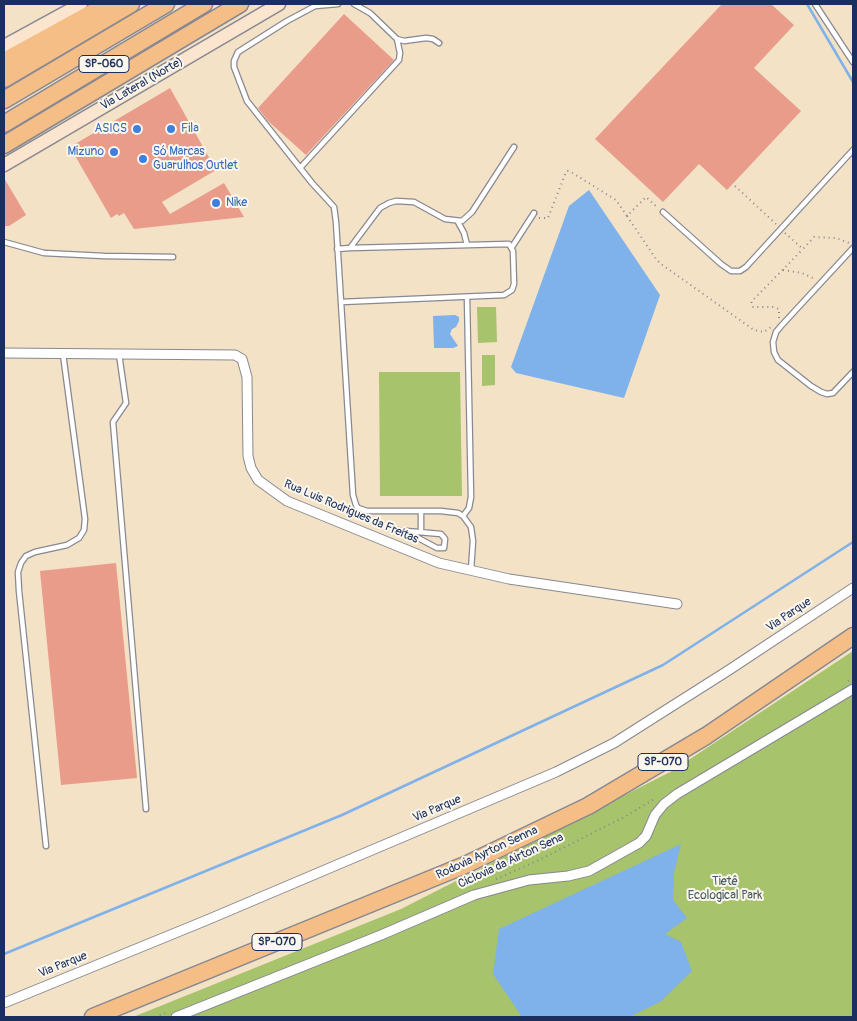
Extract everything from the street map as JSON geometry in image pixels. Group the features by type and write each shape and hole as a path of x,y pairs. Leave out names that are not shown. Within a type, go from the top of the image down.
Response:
{"highway":[{"path":"4,61 108,4"},
{"name":"SP-060","path":"4,79 131,4"},
{"name":"SP-060","path":"4,100 166,4"},
{"name":"SP-060","path":"4,124 204,4"},
{"name":"SP-060","path":"4,146 240,4"},
{"name":"Rodovia Ayrton Senna","path":"93,1017 465,865 588,806 706,736 853,636"}],"main road":[{"path":"4,46 81,4"},
{"name":"Via Lateral (Norte)","path":"4,165 279,4"}],"street":[{"name":"Rua Luis Rodrigues da Freitas","path":"4,353 235,355 242,359 247,378 248,456 251,468 258,480 287,501 439,563 509,579 677,604"},
{"name":"Via Parque","path":"4,1003 207,920 556,772 614,743 853,588"},
{"path":"175,1013 381,935 474,894 522,882 590,871 639,843 646,836 655,815 664,804 677,794 853,689"}],"lane":[{"path":"338,4 315,6 242,49 235,56 236,75 247,101 300,168 334,207 354,501 358,508 367,511 453,512 464,516 468,521 473,541 471,571"},
{"path":"354,4 370,13 397,39 404,41 426,38 433,39 439,43"},
{"path":"815,4 853,62"},
{"path":"300,168 399,60 400,53 397,39"},
{"path":"350,248 380,208 396,201 414,202 445,219 458,222 465,220 514,147"},
{"path":"662,212 720,264 731,271 740,271 746,267 853,150"},
{"path":"341,302 504,295 512,290 514,284 512,247 533,215"},
{"path":"458,222 464,233 467,245"},
{"path":"4,242 44,253 173,257"},
{"path":"337,248 504,243 512,247"},
{"path":"853,248 776,332 773,342 774,352 778,360 811,386 827,394 833,393 853,372"},
{"path":"464,516 469,508 471,497 467,297"},
{"path":"46,846 18,572 26,556 35,552 67,545 78,538 84,530 85,519 63,353"},
{"path":"119,353 126,403 113,422 146,809"},
{"path":"421,511 421,532"},
{"path":"395,530 441,534 446,539 444,548 437,548 405,531"}],"path":[{"path":"533,215 540,219 548,218 566,172 572,172 616,200 661,264 754,330 764,332 774,324"},
{"path":"626,216 646,198 662,212"},
{"path":"777,320 780,317 779,309 773,307 753,307 751,304 752,300 803,249"},
{"path":"782,270 802,273 821,282"},
{"path":"845,683 853,678"},
{"name":"Ciclovia da Airton Sena","path":"495,879 537,861 626,816 658,797"},
{"path":"155,1017 175,1013"}],"green space":[{"path":"477,307 496,307 497,342 478,343"},
{"path":"482,355 495,355 495,385 482,386"},
{"path":"379,372 460,372 462,496 380,496"},
{"name":"Tietê Ecological Park","path":"853,651 853,1017 133,1017 401,909 672,771"}],"water":[{"path":"589,190 660,295 624,398 516,373 511,367 569,206"},
{"path":"455,315 459,317 459,321 450,334 458,346 453,348 434,348 433,316"},
{"path":"681,844 674,873 673,900 687,918 665,934 681,942 692,971 660,1002 629,1017 522,1017 493,974 499,929"}],"building":[{"path":"722,4 771,4 794,25 754,68 801,111 727,190 699,164 663,202 595,139"},
{"path":"344,14 394,60 306,155 268,121 258,108"},
{"name":"Só Marcas Guarulhos Outlet","path":"170,88 216,170 162,202 170,214 224,183 244,217 134,229 124,213 119,216 117,214 111,218 70,147"},
{"path":"4,178 26,215 9,226 4,226"},
{"path":"116,563 137,778 61,785 40,571"}],"waterway":[{"path":"807,4 853,82"},
{"path":"4,954 342,815 663,665 853,542"}],"place":[{"name":"ASICS","path":"137,129"},
{"name":"Fila","path":"171,129"},
{"name":"Mizuno","path":"114,152"},
{"name":"Só Marcas Guarulhos Outlet","path":"143,159"},
{"name":"Nike","path":"216,203"}]}
